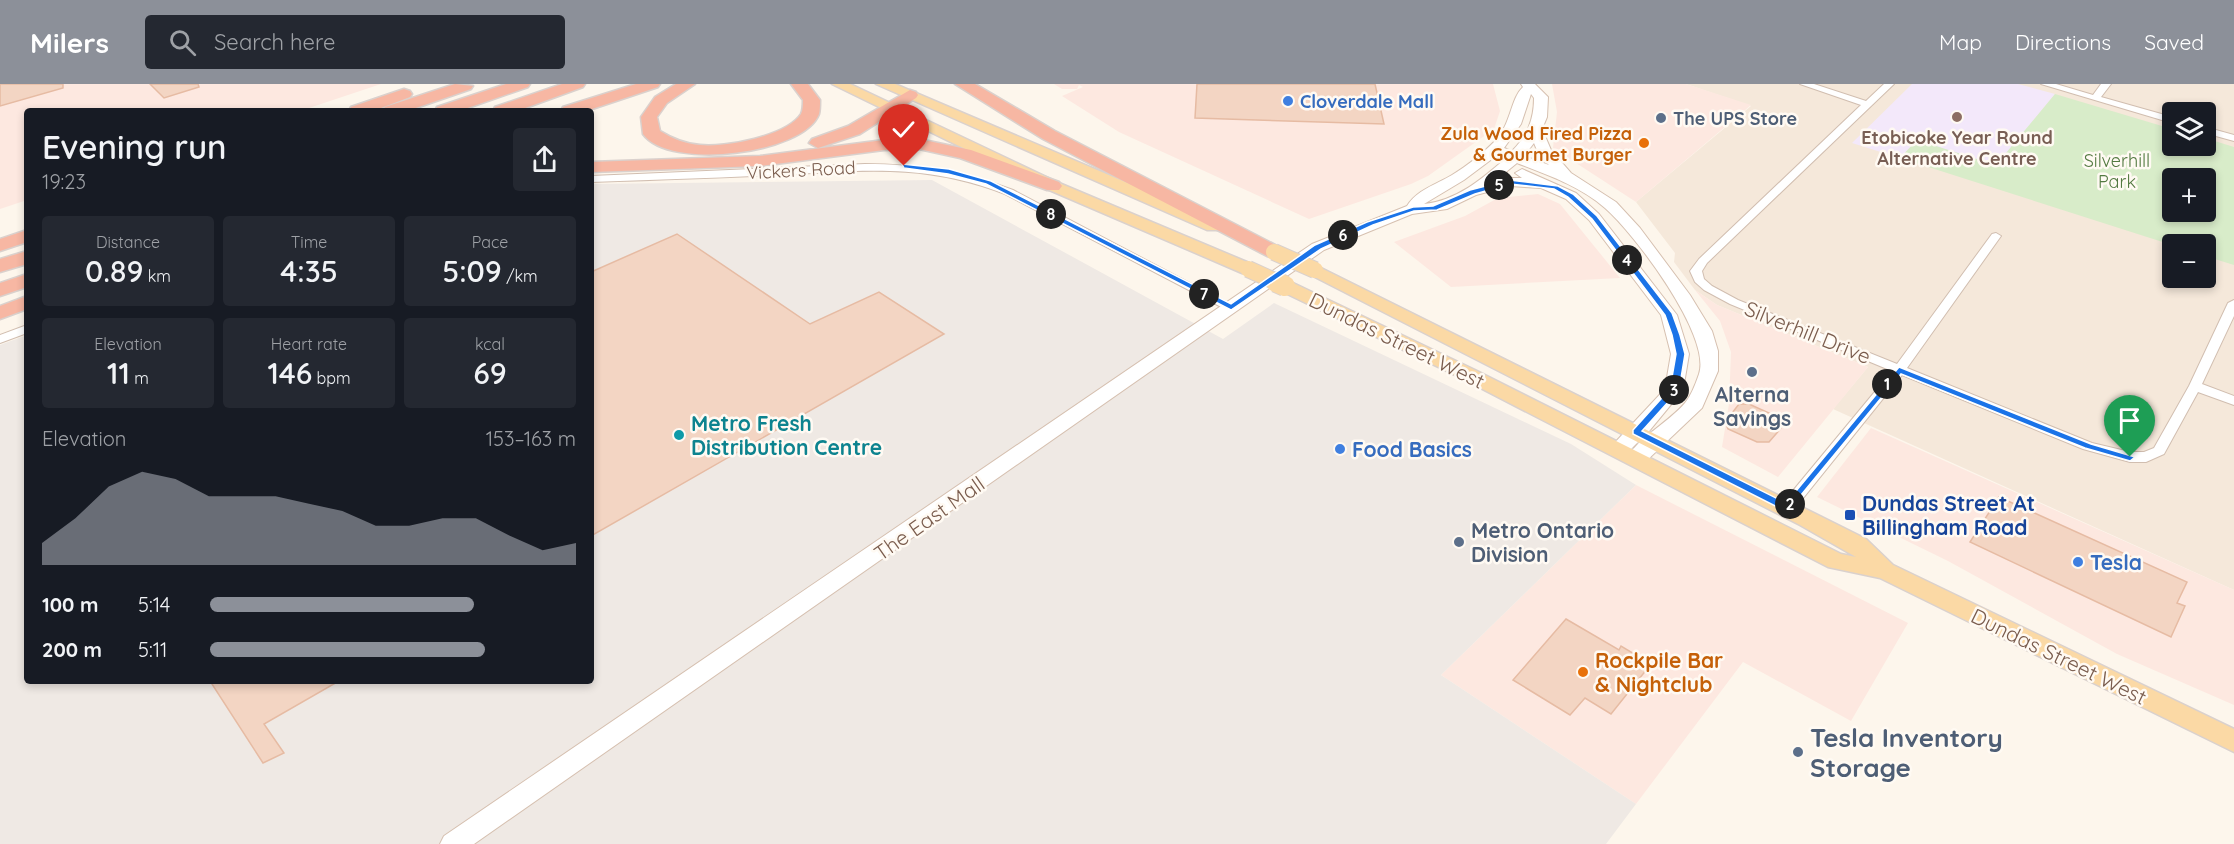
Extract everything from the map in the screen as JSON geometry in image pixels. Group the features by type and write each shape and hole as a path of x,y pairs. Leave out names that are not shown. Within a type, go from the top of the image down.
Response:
{"highway":[{"path":"365,108 432,84"},
{"path":"400,108 470,84"},
{"path":"452,108 522,84"},
{"path":"509,108 577,84"},
{"path":"578,108 652,84"},
{"path":"687,84 661,100 649,117 652,134 673,146 704,151 727,150 768,142 799,125 810,114 813,106 808,92 799,84"},
{"path":"964,84 1045,133 1275,252"},
{"path":"704,163 806,147 854,130 891,109 910,95"},
{"path":"594,166 760,161 884,145 919,144 965,154 1053,186"},
{"path":"0,245 24,237"},
{"path":"0,266 24,258"},
{"path":"0,290 24,281"},
{"path":"0,313 24,303"},
{"path":"0,319 24,312"}],"main road":[{"name":"Dundas Street West","path":"839,84 1053,186 1285,286 1470,375 1836,561 1885,571 2234,741"},
{"name":"Dundas Street West","path":"883,84 1315,270 1858,544 1885,571"},
{"name":"The East Mall","path":"453,844 1318,247 1370,224 1413,209 1434,208 1473,192 1510,161 1536,130 1541,111 1541,97 1529,86 1522,95 1516,123 1488,154 1446,185 1418,198 1413,209"},
{"path":"1536,130 1544,152 1571,196 1594,217 1669,315 1676,335 1680,354 1674,390 1636,432 1627,455"},
{"path":"1488,154 1603,199 1623,218 1682,295 1703,331 1709,351 1708,371 1695,404 1656,442 1627,455"},
{"path":"1473,192 1509,182 1564,182"}],"street":[{"path":"1805,84 1867,104"},
{"name":"Silverhill Drive","path":"1889,84 1703,261 1698,267 1697,275 1703,284 1721,296 1899,370 2088,446 2130,457 2146,457 2160,451 2195,386 2234,303"},
{"path":"2046,84 2162,117"},
{"path":"2095,98 2106,84"},
{"path":"2216,132 2234,138"},
{"name":"Vickers Road","path":"594,179 884,166 940,170 977,178 1009,192 1231,308"},
{"path":"1787,508 1899,370 1996,236"},
{"path":"0,339 24,330"},
{"path":"2195,386 2234,401"}],"shaded area":[{"path":"0,84 381,84 309,108 24,108 24,201 0,209"},
{"name":"Cloverdale Mall","path":"1054,84 1493,84 1500,111 1494,129 1428,176 1309,219 1119,132 1062,96 1083,87 1079,85 1077,89 1062,89"},
{"path":"1552,84 1686,84 1751,105 1636,202 1553,148 1557,112"},
{"path":"1686,84 2234,84 2234,590 1833,409 1868,367 1717,305 1695,290 1674,262 1675,253 1636,202 1751,106"},
{"name":"Etobicoke Year Round Alternative Centre","path":"1912,84 2018,84 2055,94 1996,166 1917,140 1900,158 1852,143"},
{"path":"932,180 1223,339 1274,303 1571,444 1636,485 1441,675 1636,804 1606,844 0,844 0,345 24,336 24,684 594,684 594,184"},
{"path":"1538,194 1560,204 1620,278 1451,287 1394,242 1465,216 1498,198"},
{"path":"1695,290 1717,305 1868,367 1778,477 1722,447 1729,404 1731,352 1720,321"},
{"path":"1871,428 2234,590 2234,705 2117,654 1948,561 1817,497"},
{"path":"1636,485 1908,623 1851,721 1743,662 1636,804 1441,675"}],"green space":[{"name":"Silverhill Park","path":"2055,94 2162,126 2162,156 2216,156 2216,141 2234,147 2234,265 2216,259 2216,234 2162,234 2162,242 1900,158 1917,140 1996,165"}],"building":[{"path":"0,84 63,84 63,88 0,106"},
{"path":"150,84 198,84 199,87 164,98"},
{"name":"Cloverdale Mall","path":"1197,84 1375,84 1384,124 1195,118"},
{"name":"Metro Fresh Distribution Centre","path":"677,234 810,324 879,292 944,334 594,534 594,271"},
{"path":"1739,404 1749,404 1778,417 1783,426 1769,442 1757,442 1728,429 1725,422"},
{"name":"Tesla","path":"1999,497 2187,582 2177,603 2185,606 2171,637 1970,542"},
{"name":"Rockpile Bar & Nightclub","path":"1566,619 1619,650 1621,646 1651,664 1611,714 1585,698 1570,715 1513,680"},
{"path":"212,684 334,684 264,724 284,753 263,763"}],"place":[{"name":"Cloverdale Mall","path":"1288,101"},
{"name":"Etobicoke Year Round Alternative Centre","path":"1957,117"},
{"name":"The UPS Store","path":"1661,118"},
{"name":"Zula Wood Fired Pizza & Gourmet Burger","path":"1644,143"},
{"name":"Alterna Savings","path":"1752,372"},
{"name":"Metro Fresh Distribution Centre","path":"679,435"},
{"name":"Food Basics","path":"1340,449"},
{"name":"Dundas Street At Billingham Road","path":"1850,515"},
{"name":"Metro Ontario Division","path":"1459,542"},
{"name":"Tesla","path":"2078,562"},
{"name":"Rockpile Bar & Nightclub","path":"1583,672"},
{"name":"Tesla Inventory Storage","path":"1798,752"}],"route":[{"path":"904,166 931,168 977,178 1009,192 1231,308 1318,247 1370,224 1413,209 1434,208 1473,192 1491,189 1509,182 1556,187 1571,196 1594,217 1669,315 1676,335 1680,354 1674,390 1636,432 1787,508 1899,370 2088,446 2130,457"}]}
